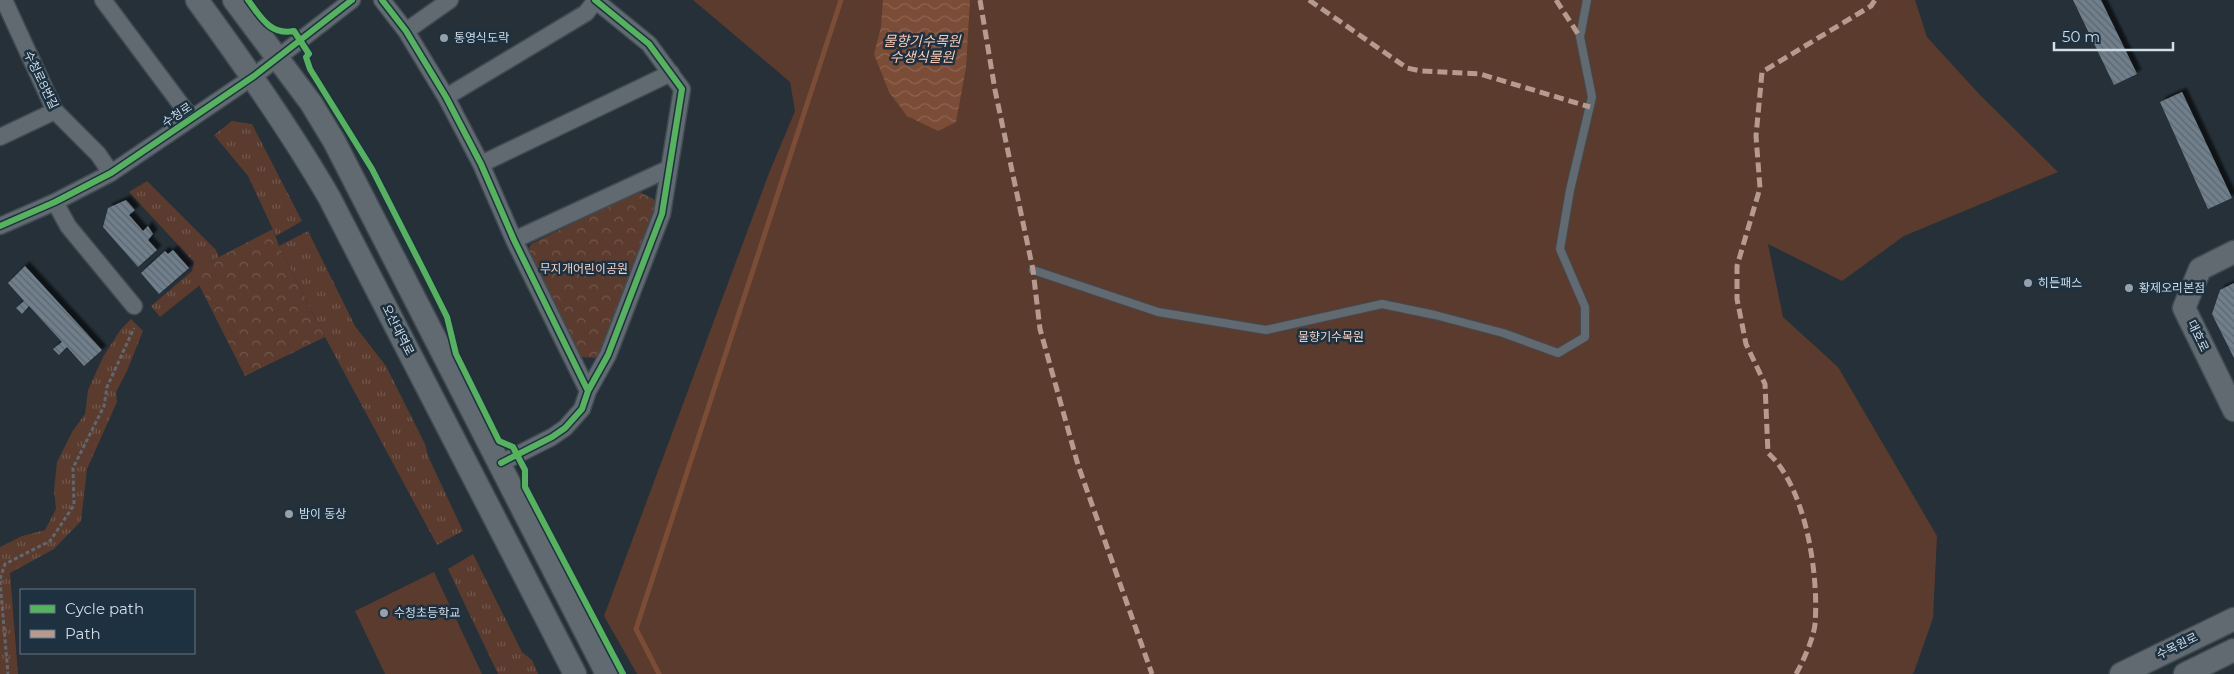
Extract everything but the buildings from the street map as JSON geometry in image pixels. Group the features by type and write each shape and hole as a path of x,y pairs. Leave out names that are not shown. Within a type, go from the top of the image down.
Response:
{"main road":[{"name":"오산대역로","path":"197,0 254,76 306,158 338,214 575,674"},
{"path":"234,0 311,103 334,141 608,674"},
{"name":"대호로","path":"2234,252 2200,268 2184,308 2234,410"},
{"name":"수목원로","path":"2121,674 2234,619"},
{"path":"2185,674 2234,650"}],"street":[{"name":"수청로8번길","path":"4,0 55,111 98,154 111,173"},
{"path":"103,0 191,118"},
{"name":"수청로","path":"0,226 55,202 111,173 254,76 352,0"},
{"path":"382,0 406,30 446,97 481,164 514,240 588,391"},
{"path":"406,30 450,0"},
{"path":"446,97 586,13 596,0 650,44 682,89 662,214 608,355 588,391 582,409 565,428 544,442 501,463"},
{"path":"481,164 671,73"},
{"path":"0,137 55,111"},
{"path":"514,240 668,169"},
{"path":"55,202 68,226 134,306"}],"lane":[{"path":"1033,270 1158,312 1266,330 1382,304 1435,315 1503,333 1558,354 1585,337 1585,307 1560,249 1570,190 1592,97 1580,37 1588,0"}],"path":[{"path":"8,674 0,580 4,564 50,541 74,506 73,468 104,406 107,387 134,328"}],"green space":[{"name":"물향기수목원","path":"693,0 1915,0 1927,37 1980,95 2058,172 1904,236 1842,281 1768,244 1783,317 1838,367 1937,536 1933,618 1914,672 1912,674 637,674 604,616 769,173 795,111 790,82"},
{"path":"232,121 252,124 302,221 276,236 248,176 214,135"},
{"path":"147,181 216,250 219,257 193,271 200,285 160,317 151,306 192,271 194,262 129,192"},
{"name":"무지개어린이공원","path":"638,191 657,201 601,358 577,357 526,255 531,244"},
{"path":"273,229 279,246 325,337 245,376 192,271"},
{"path":"308,231 355,326 386,366 425,444 428,456 463,531 437,545 325,337 279,246"},
{"path":"131,319 143,331 127,371 116,392 117,402 87,469 81,521 54,549 10,573 18,674 0,674 0,547 22,536 45,530 56,509 54,490 57,462 72,432 85,414 88,390 103,357 121,329"},
{"path":"473,554 522,652 532,660 538,674 498,674 448,569"},
{"path":"434,572 482,674 385,674 355,611"}],"water":[{"name":"물향기수목원 수생식물원","path":"883,0 970,0 966,68 956,122 938,131 907,116 889,92 874,54 881,27"}],"waterway":[{"path":"659,674 636,629 841,0"}],"marked path":[{"path":"980,0 995,90 1033,270 1040,329 1078,465 1152,674"},
{"path":"1309,0 1407,68 1421,71 1480,74 1590,107"},
{"path":"1556,0 1580,37"},
{"path":"1796,674 1813,636 1815,624 1815,581 1812,557 1801,509 1792,487 1781,468 1768,453 1765,384 1746,344 1737,299 1737,266 1760,188 1756,136 1762,72 1871,6 1875,0"}],"cycle path":[{"path":"248,0 272,28 278,31 294,31 309,54 306,57 310,69 372,169 447,317 456,354 499,441 513,447 525,470 525,487 623,674"},
{"path":"0,226 55,202 111,173 254,76 352,0"},
{"path":"382,0 406,31 446,97 481,164 514,240 588,391"},
{"path":"501,463 552,437 565,428 582,409 588,391 608,355 662,214 682,89 649,44 595,0"}],"place":[{"name":"통영식도락","path":"444,38"},
{"name":"히든패스","path":"2028,283"},
{"name":"황제오리본점","path":"2129,288"},
{"name":"밤이 동상","path":"289,514"},
{"name":"수청초등학교","path":"384,613"}]}
